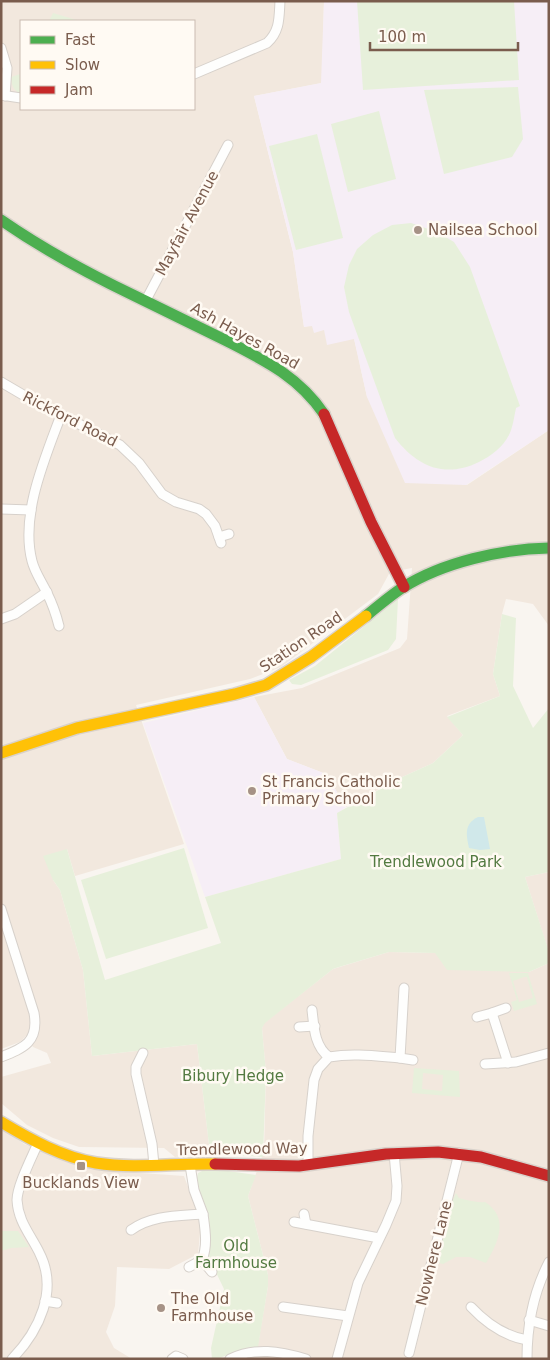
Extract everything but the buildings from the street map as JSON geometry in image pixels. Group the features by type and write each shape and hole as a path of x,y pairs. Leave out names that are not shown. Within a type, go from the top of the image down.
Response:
{"street":[{"path":"195,74 267,43 278,27 280,1"},
{"path":"1,48 7,68 3,96 20,98"},
{"name":"Mayfair Avenue","path":"146,300 228,145"},
{"name":"Ash Hayes Road","path":"1,220 83,270 256,356 284,372 312,394 327,419 371,522 404,587"},
{"name":"Rickford Road","path":"1,382 61,415 116,442 139,462 162,494 176,502 199,509 206,514 213,522 220,540 229,534"},
{"path":"59,626 32,558 30,539 31,510 42,469 61,415"},
{"path":"1,509 31,510"},
{"name":"Station Road","path":"1,753 77,728 236,694 266,685 311,657 404,587 436,572 496,554 546,544"},
{"path":"1,619 15,614 47,592"},
{"path":"1,909 35,1020 33,1032 28,1043 23,1048 1,1057"},
{"path":"400,1058 404,988"},
{"path":"477,1017 506,1008"},
{"path":"312,1010 319,1046 328,1057"},
{"path":"492,1013 508,1063"},
{"path":"300,1027 314,1026"},
{"path":"485,1064 508,1063 549,1052"},
{"path":"144,1053 136,1067 136,1074 152,1144 154,1165"},
{"path":"308,1165 308,1136 314,1080 318,1069 328,1057 352,1054 413,1060"},
{"name":"Trendlewood Way","path":"1,1122 38,1143 75,1158 108,1164 286,1166 308,1165 394,1153 458,1153 484,1157 549,1176"},
{"path":"12,1359 38,1325 42,1315 48,1280 38,1250 22,1223 17,1199 18,1191 38,1143"},
{"path":"337,1359 358,1283 396,1201 397,1186 394,1153"},
{"name":"Nowhere Lane","path":"409,1353 458,1153"},
{"path":"189,1267 202,1260 206,1241 202,1214 190,1165"},
{"path":"131,1230 144,1222 154,1219 202,1214"},
{"path":"304,1214 306,1224"},
{"path":"294,1222 379,1238"},
{"path":"202,1260 212,1272"},
{"path":"527,1359 529,1320 539,1282 549,1262"},
{"path":"45,1301 57,1303"},
{"path":"283,1307 348,1316"},
{"path":"471,1308 503,1333 527,1340"},
{"path":"529,1320 549,1326"},
{"path":"230,1359 246,1353 270,1350 306,1359"}],"shaded area":[{"path":"1,1 324,1 322,83 254,96 293,252 304,327 312,325 354,338 367,397 467,485 549,430 549,626 533,604 506,599 493,674 500,696 447,716 463,735 433,763 400,778 346,807 326,774 287,759 254,697 302,688 400,648 407,639 412,568 390,572 378,594 281,667 250,679 136,705 184,844 75,876 67,849 53,880 60,890 83,970 92,1056 197,1044 210,1153 175,1157 164,1148 79,1147 53,1138 27,1125 1,1103 1,1077 51,1063 47,1053 33,1047 26,1036 20,1042 1,1049"},
{"name":"Nailsea School","path":"324,1 549,1 549,430 466,485 405,483 367,397 354,339 327,345 324,330 314,333 312,326 304,327 293,252 254,96 321,83"},
{"name":"St Francis Catholic Primary School","path":"254,697 287,759 326,774 346,807 337,814 341,859 205,897 143,723"},
{"path":"549,872 549,953 525,877"},
{"path":"389,952 435,953 529,972 549,963 549,1359 247,1359 256,1356 268,1286 268,1275 248,1196 264,1151 266,1073 262,1028 264,1023 333,969"},
{"path":"1,1128 24,1144 98,1170 184,1176 201,1222 198,1254 169,1269 117,1267 115,1306 106,1332 114,1348 132,1359 1,1359"}],"green space":[{"path":"357,1 514,1 519,80 363,90"},
{"path":"53,13 77,20 50,20"},
{"path":"20,74 20,94 12,85 11,77"},
{"path":"518,87 523,139 512,157 444,174 424,90"},
{"path":"379,111 396,179 348,192 331,124"},
{"path":"317,134 343,238 296,250 269,146"},
{"path":"411,223 437,232 454,242 470,267 520,406 516,408 510,432 496,451 479,462 466,467 443,469 432,467 412,456 395,438 349,312 344,287 349,265 357,249 373,235 392,225"},
{"path":"398,599 396,639 388,650 301,685 292,684 289,680 315,666"},
{"name":"Trendlewood Park","path":"502,614 516,618 513,686 533,728 549,708 549,872 525,877 549,952 549,963 529,972 447,970 435,953 389,952 333,969 265,1023 262,1028 266,1073 263,1157 210,1153 197,1044 92,1056 83,970 60,890 53,880 43,856 67,849 105,980 221,943 205,897 341,859 337,813 400,778 433,763 463,735 447,717 500,696 493,674"},
{"path":"184,848 208,928 106,959 81,880"},
{"path":"509,973 528,973 537,1004 514,1011 511,1002 517,1000","holes":["527,977 533,998 519,1002 513,981"]},
{"path":"414,1068 459,1071 460,1097 412,1093","holes":["423,1073 443,1075 442,1091 422,1089"]},
{"name":"Old Farmhouse","path":"204,1170 256,1175 248,1196 268,1275 268,1286 258,1347 246,1348 217,1359 212,1359 211,1348 224,1289 209,1258 210,1228 196,1181 198,1173"},
{"path":"456,1193 459,1198 475,1202 485,1202 493,1208 497,1215 499,1223 498,1239 486,1263 470,1257 456,1257 443,1264 439,1263 446,1219"},
{"path":"1,1231 18,1231 29,1247 11,1248 1,1251"}],"water":[{"path":"478,817 484,817 490,849 469,848 467,838 468,826"}],"traffic: fast":[{"path":"1,220 49,251 82,269 267,362 303,389 324,414"},
{"path":"366,616 402,588 454,564 493,554 549,548"}],"traffic: slow":[{"path":"1,753 77,728 235,694 266,685 311,657 366,616"},
{"path":"1,1122 47,1147 71,1157 96,1163 141,1166 215,1164"}],"traffic: jam":[{"path":"324,414 371,522 404,587"},
{"path":"215,1164 299,1166 386,1154 438,1152 481,1157 549,1176"}],"place":[{"name":"Nailsea School","path":"418,230"},
{"name":"St Francis Catholic Primary School","path":"252,791"},
{"name":"Bucklands View","path":"81,1166"},
{"name":"The Old Farmhouse","path":"161,1308"}],"park label":[{"name":"Bibury Hedge","path":"233,1076"}]}
